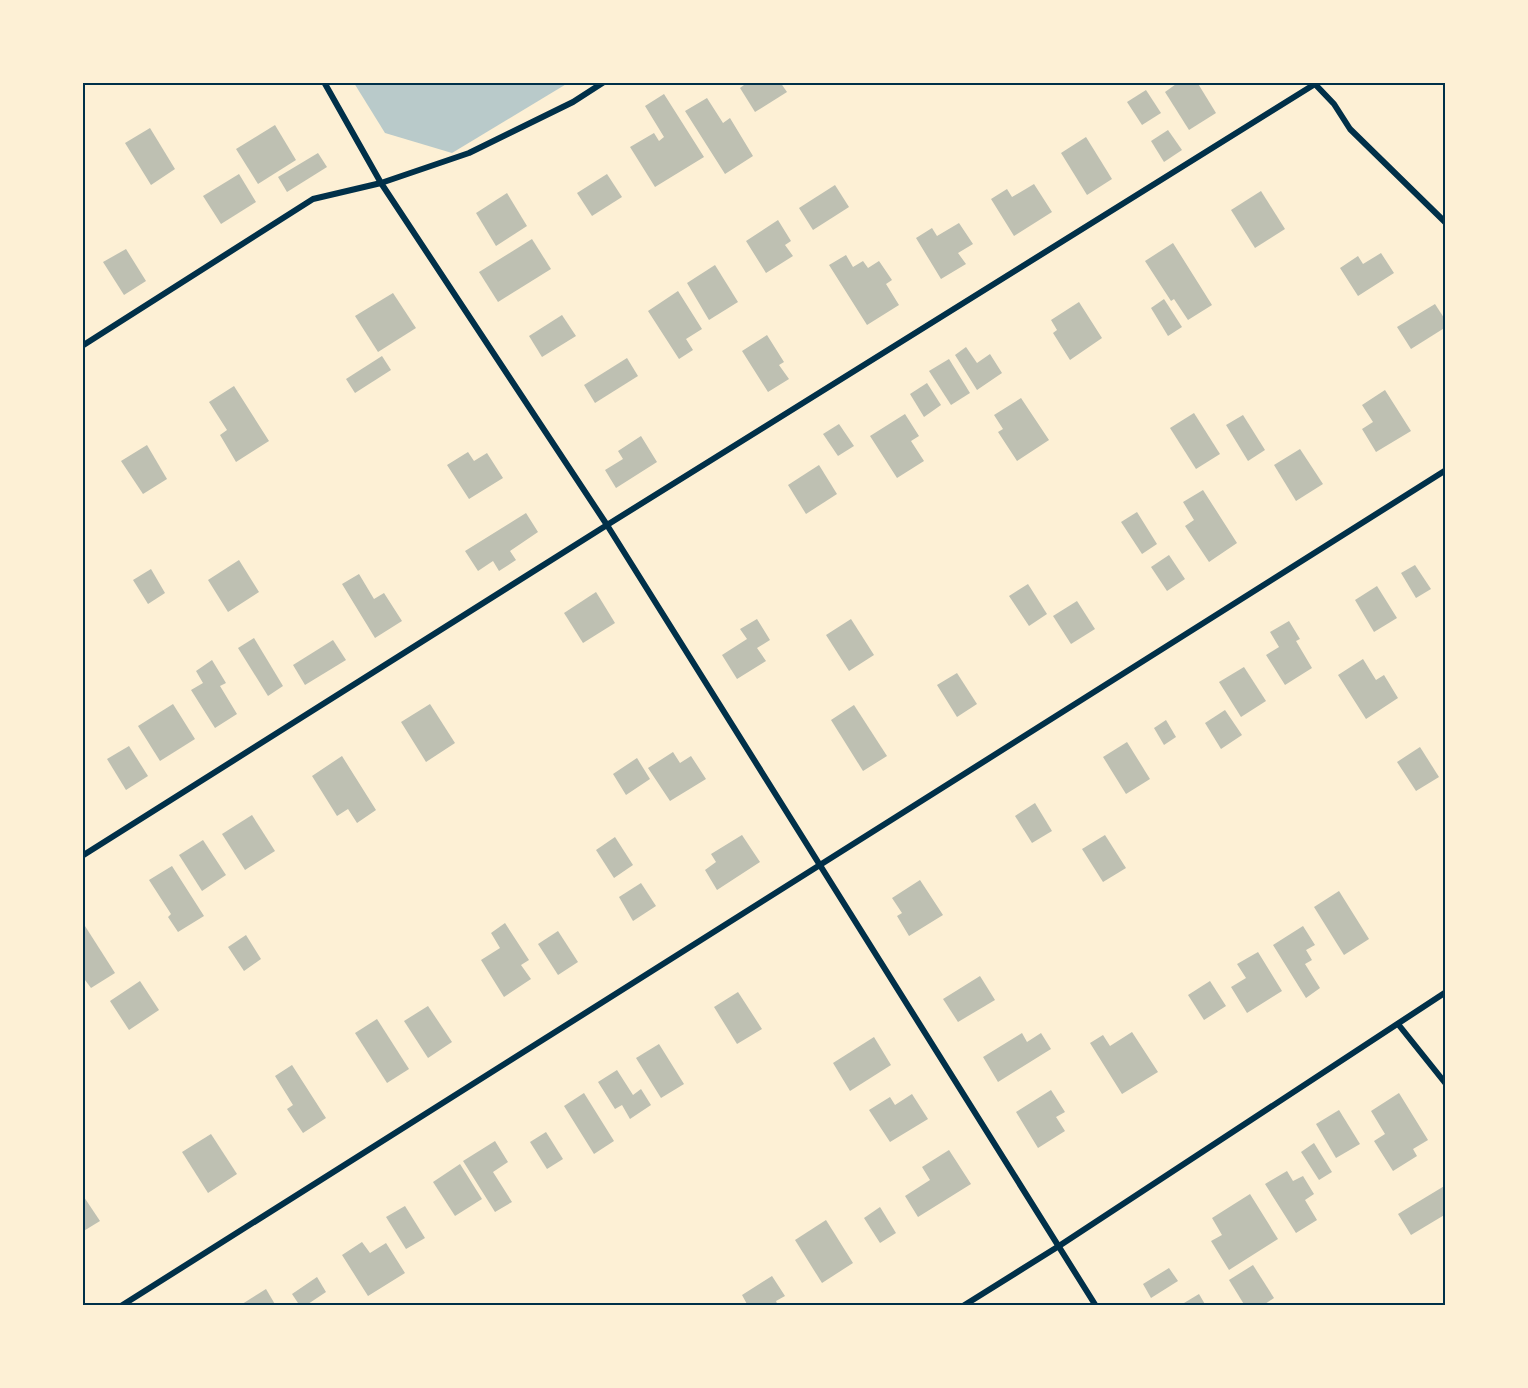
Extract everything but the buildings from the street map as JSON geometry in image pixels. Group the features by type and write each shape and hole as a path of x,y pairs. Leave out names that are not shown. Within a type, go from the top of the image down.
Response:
{"street":[{"path":"324,82 381,183 607,525 1096,1305"},
{"path":"82,346 313,199 381,183 469,153 573,102 604,82"},
{"path":"82,856 1314,83 1334,104 1350,129 1446,223"},
{"path":"121,1305 1446,470"},
{"path":"963,1305 1059,1246 1446,992"},
{"path":"1398,1024 1446,1084"}],"shaded area":[{"path":"354,83 568,83 452,153 385,133"}]}
